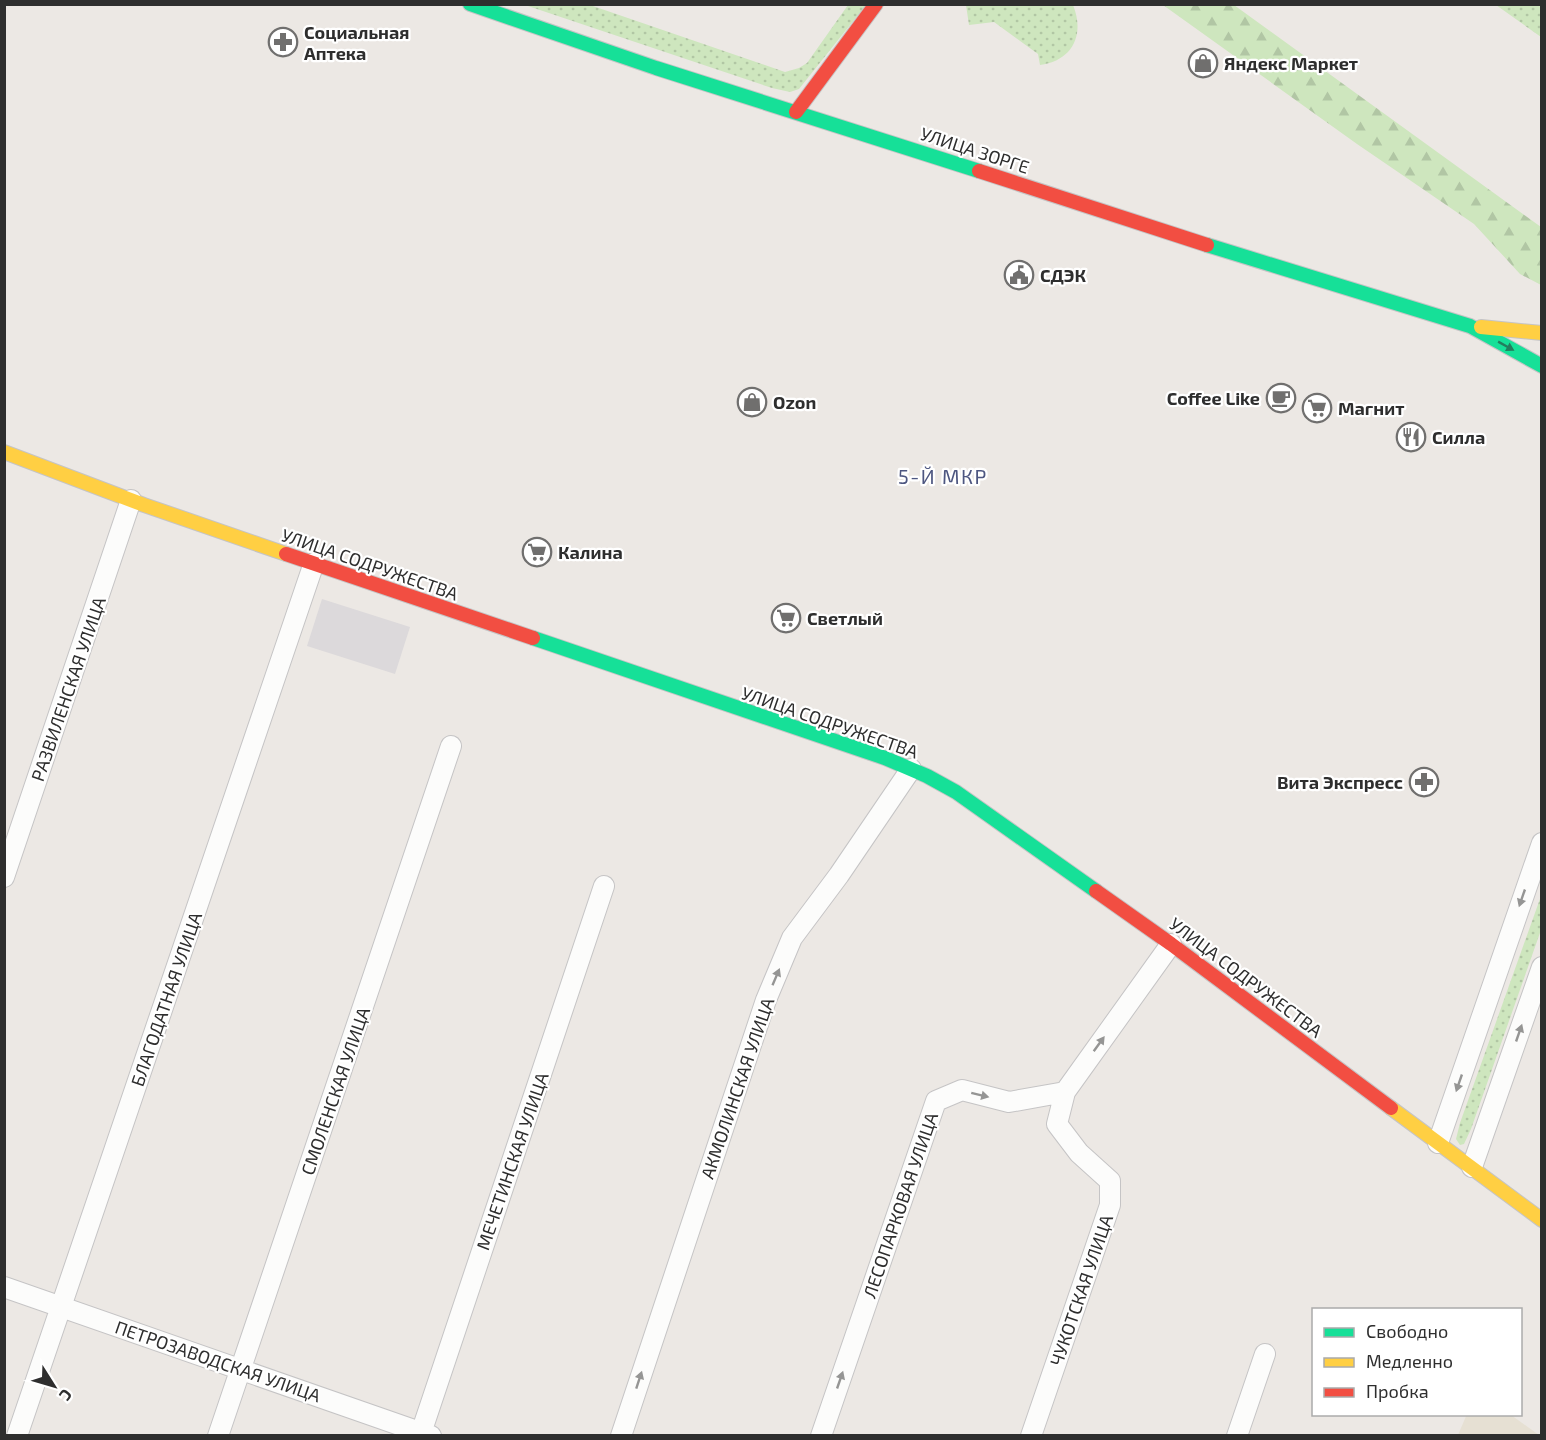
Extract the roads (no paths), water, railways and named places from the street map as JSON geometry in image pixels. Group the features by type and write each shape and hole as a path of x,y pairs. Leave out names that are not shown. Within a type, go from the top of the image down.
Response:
{"street":[{"name":"УЛИЦА ЗОРГЕ","path":"470,4 656,68 1268,264 1470,326 1542,333"},
{"path":"796,112 876,4"},
{"name":"УЛИЦА ЗОРГЕ","path":"1470,326 1542,366"},
{"name":"УЛИЦА СОДРУЖЕСТВА","path":"4,452 131,500 718,703 885,758 911,769 956,792 1171,944 1542,1220"},
{"name":"РАЗВИЛЕНСКАЯ УЛИЦА","path":"4,877 131,500"},
{"name":"БЛАГОДАТНАЯ УЛИЦА","path":"17,1436 314,563"},
{"name":"СМОЛЕНСКАЯ УЛИЦА","path":"218,1436 451,746"},
{"name":"АКМОЛИНСКАЯ УЛИЦА","path":"621,1436 766,1000 792,938 839,875 911,769"},
{"path":"1438,1143 1542,843"},
{"name":"МЕЧЕТИНСКАЯ УЛИЦА","path":"424,1434 604,886"},
{"path":"1065,1092 1171,944"},
{"path":"1472,1167 1542,967"},
{"name":"ЛЕСОПАРКОВАЯ УЛИЦА","path":"821,1436 936,1101 962,1090 1009,1102 1065,1092"},
{"name":"ЧУКОТСКАЯ УЛИЦА","path":"1031,1436 1110,1205 1110,1181 1079,1154 1057,1124 1065,1092"},
{"name":"ПЕТРОЗАВОДСКАЯ УЛИЦА","path":"4,1287 424,1434"},
{"path":"1237,1436 1265,1354"}],"place":[{"name":"Социальная Аптека","path":"283,42"},
{"name":"Яндекс Маркет","path":"1203,63"},
{"name":"СДЭК","path":"1019,275"},
{"name":"Coffee Like","path":"1281,398"},
{"name":"Ozon","path":"752,402"},
{"name":"Магнит","path":"1317,408"},
{"name":"Силла","path":"1411,437"},
{"name":"Калина","path":"537,552"},
{"name":"Светлый","path":"786,618"},
{"name":"Вита Экспресс","path":"1424,782"}],"district":[{"name":"5-Й МКР","path":"943,476"}]}
